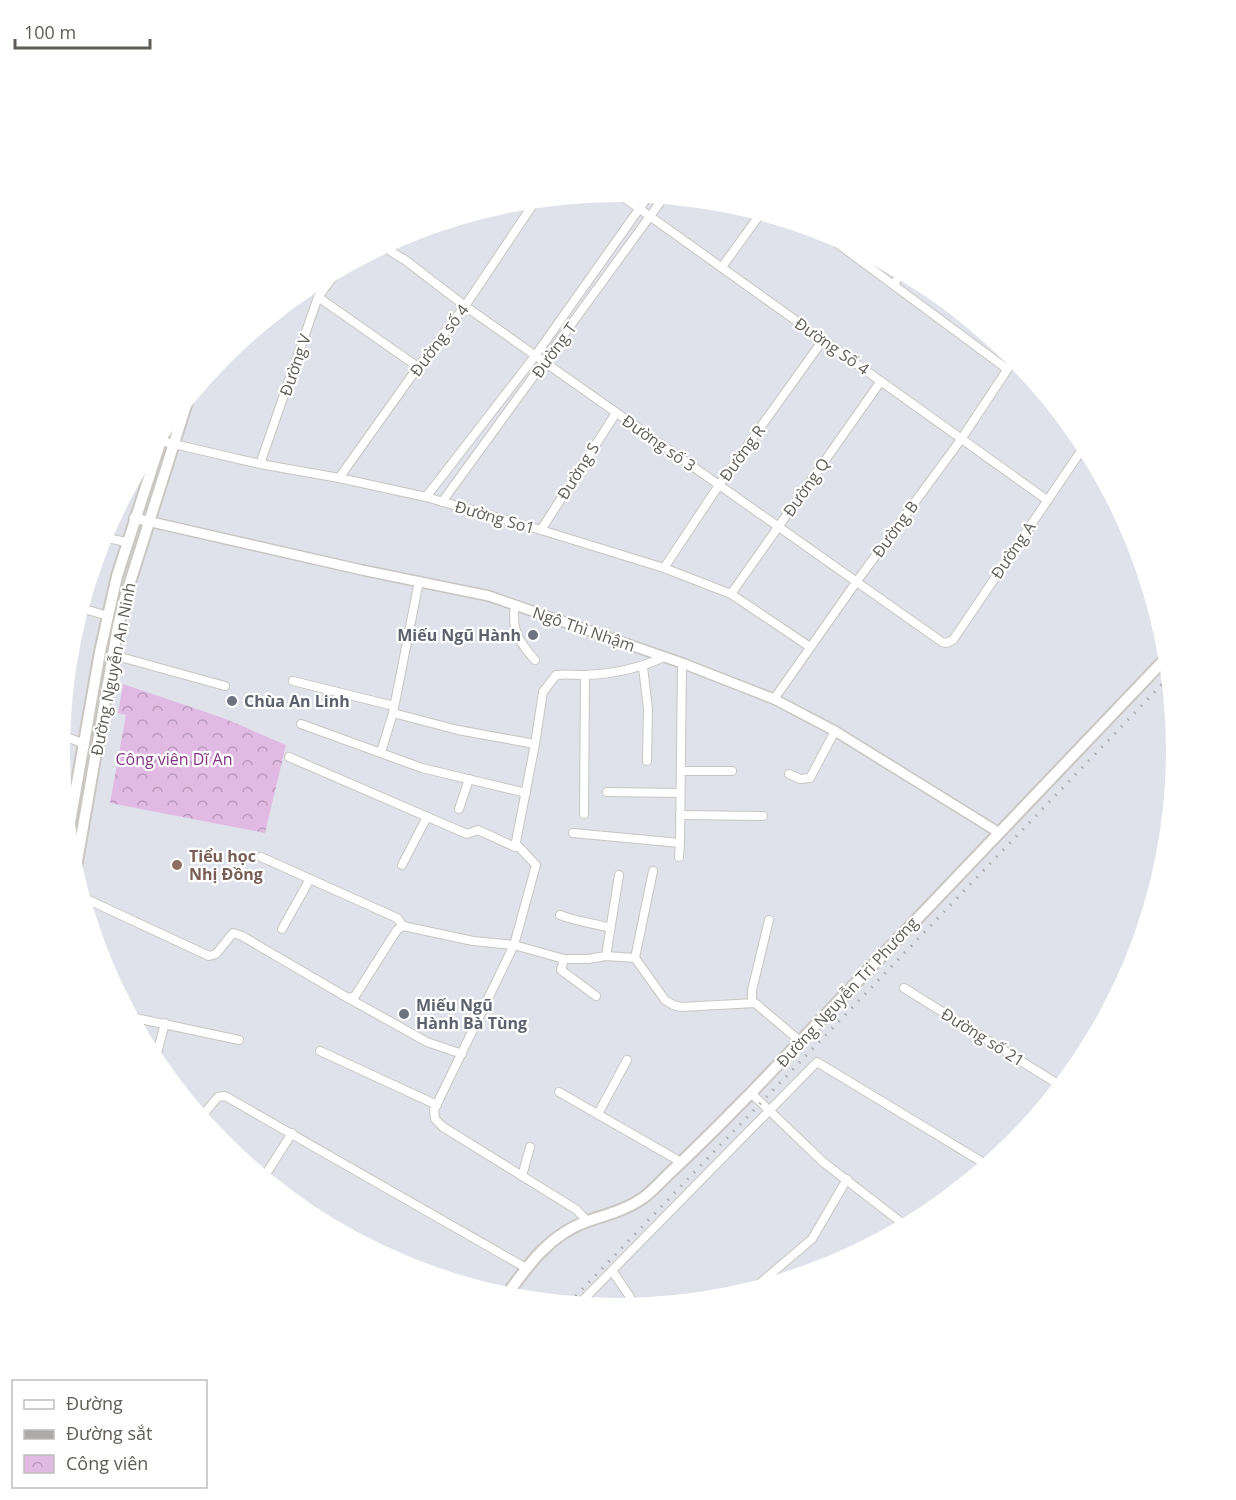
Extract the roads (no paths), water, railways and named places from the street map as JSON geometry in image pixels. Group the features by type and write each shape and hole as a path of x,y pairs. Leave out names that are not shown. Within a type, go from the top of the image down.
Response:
{"main road":[{"name":"Đường Nguyễn An Ninh","path":"79,848 124,598 173,444 174,430"},
{"name":"Đường Nguyễn An Ninh","path":"73,797 108,616 126,542 155,459"},
{"path":"100,652 113,655"},
{"name":"Đường Nguyễn Tri Phương","path":"512,1287 526,1268 551,1241 587,1221 633,1204 645,1196 681,1162 751,1093 1159,666"}],"street":[{"name":"Đường Số 4","path":"632,203 1047,500"},
{"name":"Đường T","path":"426,497 535,356 643,203"},
{"name":"Đường T","path":"442,502 658,204"},
{"name":"Đường số 4","path":"339,478 418,367 465,306 529,210"},
{"path":"722,267 756,220"},
{"name":"Đường số 3","path":"391,252 936,639"},
{"path":"858,258 1007,369"},
{"path":"894,284 897,279"},
{"name":"Đường V","path":"260,464 318,297 324,288"},
{"path":"318,297 418,367"},
{"name":"Đường R","path":"664,568 719,485 823,340"},
{"name":"Đường B","path":"774,699 856,581 962,438 1007,369"},
{"name":"Đường Q","path":"731,594 881,381"},
{"name":"Đường S","path":"541,530 616,413"},
{"name":"Đường So1","path":"166,442 260,464 426,497 664,568 731,594 810,647"},
{"name":"Đường A","path":"936,639 946,643 953,640 1078,455"},
{"name":"Ngô Thì Nhậm","path":"134,518 489,596 682,663 774,699 835,731 998,832"},
{"path":"112,539 126,542"},
{"path":"381,752 394,710 419,581"},
{"path":"514,605 513,617 519,642 535,660"},
{"path":"88,610 108,616"},
{"path":"113,655 225,686"},
{"path":"289,757 467,834 478,830 515,847 541,700 549,683 556,675 608,674 643,667 664,657"},
{"path":"680,857 682,663"},
{"path":"643,667 648,710 647,761"},
{"path":"584,814 585,675"},
{"path":"292,681 458,730 535,744"},
{"path":"301,724 422,768 526,793"},
{"path":"789,774 800,779 810,778 835,731"},
{"path":"71,738 85,744"},
{"path":"681,771 732,771"},
{"path":"459,809 469,779"},
{"path":"607,792 680,792"},
{"path":"680,815 763,816"},
{"path":"402,865 427,817"},
{"path":"573,833 680,843"},
{"path":"519,847 536,865 514,945 434,1110 435,1119 443,1127 577,1210 587,1221"},
{"path":"261,857 397,918 403,926 473,940 514,945 564,959 606,956 635,958"},
{"path":"653,871 635,958 665,1000 673,1005 681,1006 752,1002 800,1041"},
{"path":"606,956 619,874"},
{"path":"282,928 310,879"},
{"path":"92,902 209,956 216,954 232,933 242,936 427,1042 462,1054"},
{"path":"560,915 583,924 592,923 610,928"},
{"path":"752,1002 752,990 769,920"},
{"path":"348,998 355,996 397,930 403,926"},
{"path":"564,959 561,970 596,996"},
{"name":"Đường số 21","path":"904,988 1053,1081"},
{"path":"141,1019 239,1040"},
{"path":"159,1047 165,1023"},
{"path":"320,1051 437,1105"},
{"path":"598,1114 627,1060"},
{"path":"587,1296 817,1062 980,1161"},
{"path":"559,1092 681,1162"},
{"path":"751,1093 823,1162 898,1220"},
{"path":"206,1111 218,1097 225,1096 526,1268"},
{"path":"268,1171 292,1133"},
{"path":"522,1176 530,1147"},
{"path":"768,1276 812,1239 847,1179"},
{"path":"613,1272 630,1297"}],"railway":[{"path":"576,1296 1161,685"}],"place":[{"name":"Miếu Ngũ Hành","path":"533,635"},
{"name":"Chùa An Linh","path":"232,701"},
{"name":"Tiểu học Nhị Đồng","path":"177,865"},
{"name":"Miếu Ngũ Hành Bà Tùng","path":"404,1014"}],"park label":[{"name":"Công viên Dĩ An","path":"174,759"}]}
